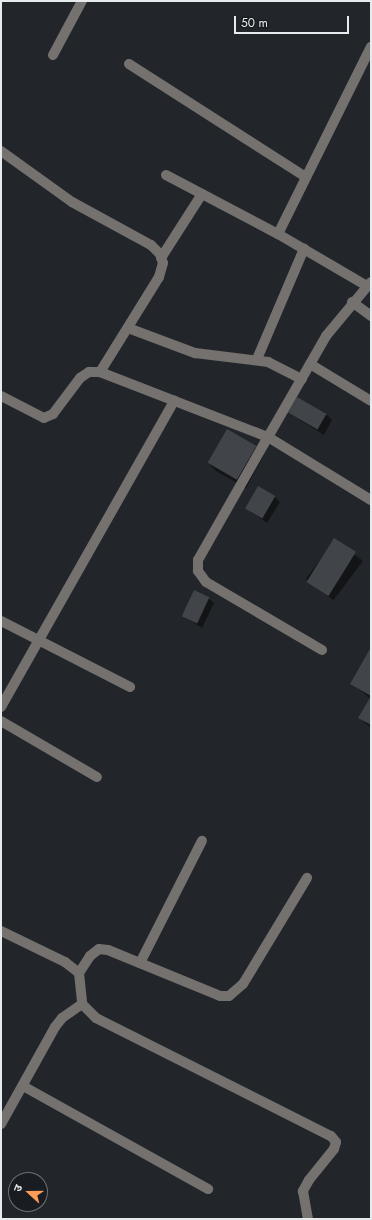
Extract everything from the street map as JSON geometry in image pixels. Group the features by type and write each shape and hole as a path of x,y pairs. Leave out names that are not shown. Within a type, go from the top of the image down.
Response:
{"street":[{"path":"53,55 82,1"},
{"path":"278,234 371,48"},
{"path":"129,64 306,177"},
{"path":"1,151 72,202 151,245 161,258"},
{"path":"166,175 369,284 352,302 326,336 198,560 198,571 206,582 322,650"},
{"path":"100,372 159,278 161,258 202,194"},
{"path":"257,359 304,249"},
{"path":"352,302 371,316"},
{"path":"128,328 195,353 257,359 302,379"},
{"path":"310,364 371,401"},
{"path":"1,396 44,418 53,414 80,378 89,372 100,372 268,437 371,500"},
{"path":"1,707 174,401"},
{"path":"1,621 130,687"},
{"path":"1,721 97,777"},
{"path":"140,963 202,841"},
{"path":"307,878 244,984 229,996 220,996 108,950 99,949 90,956 79,973 82,1004 96,1018 331,1136 336,1142 334,1149 309,1180 303,1191 308,1219"},
{"path":"1,931 65,962 79,973"},
{"path":"1,1124 55,1027 62,1018 82,1004"},
{"path":"23,1086 208,1189"}],"building":[{"path":"297,397 326,414 317,430 288,413"},
{"path":"227,429 256,446 237,480 208,463"},
{"path":"258,486 275,496 262,519 245,509"},
{"path":"334,538 356,552 328,596 306,582"},
{"path":"194,590 209,597 197,623 182,616"},
{"path":"371,647 371,696 350,684"},
{"path":"371,696 371,725 358,718"}]}
